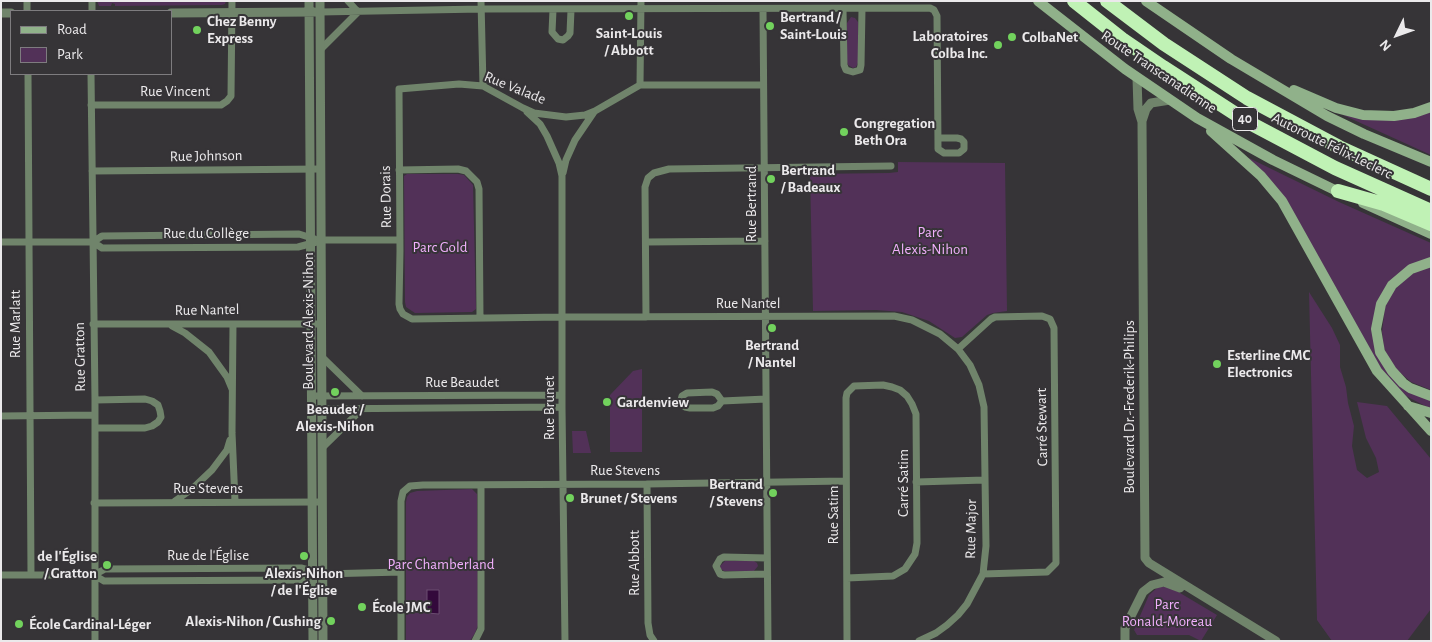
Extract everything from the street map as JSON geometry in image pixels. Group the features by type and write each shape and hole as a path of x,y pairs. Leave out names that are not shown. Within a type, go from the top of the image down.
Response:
{"highway":[{"name":"Autoroute Félix-Leclerc","path":"1074,1 1156,63 1248,122 1335,168 1431,211"},
{"name":"Autoroute Félix-Leclerc","path":"1107,1 1164,44 1247,98 1330,143 1431,189"},
{"path":"1338,191 1384,204 1431,224"}],"main road":[{"name":"Route Transcanadienne","path":"1038,1 1137,78 1197,118 1273,160 1431,234"},
{"path":"1146,1 1201,40 1327,116 1431,162"},
{"path":"1252,72 1336,108 1363,115 1383,117 1404,115 1431,107"},
{"path":"1197,118 1256,172 1282,201 1377,371 1431,431"},
{"path":"1431,262 1411,269 1392,285 1381,304 1376,328 1380,352 1392,371 1402,383 1431,396"},
{"path":"1408,406 1431,413"}],"street":[{"path":"232,1 232,12"},
{"name":"Boulevard Alexis-Nihon","path":"309,1 313,641"},
{"name":"Boulevard Alexis-Nihon","path":"320,1 323,641"},
{"path":"348,1 358,12"},
{"path":"641,1 640,85 763,85"},
{"path":"172,13 358,12 481,5 553,10 930,8 936,13 938,138"},
{"path":"481,5 483,86"},
{"name":"Rue Bertrand","path":"763,9 768,641"},
{"path":"843,9 844,65 846,70 853,72 858,71 862,65 862,9"},
{"path":"553,10 552,32 558,39 563,40 570,32 571,10"},
{"name":"Rue Vincent","path":"91,105 221,105 227,102 231,96 232,12"},
{"path":"320,50 358,12"},
{"name":"Rue Marlatt","path":"28,75 30,575"},
{"name":"Rue Gratton","path":"91,75 95,400 95,641"},
{"path":"1137,78 1138,109 1142,122"},
{"name":"Rue Valade","path":"398,89 459,84 483,86 523,108 541,114 566,118 585,115 595,111 640,85"},
{"name":"Rue Dorais","path":"398,89 399,304"},
{"path":"1142,122 1146,109 1151,103 1170,100"},
{"name":"Rue Brunet","path":"523,108 540,124 547,136 559,163 562,176 565,641"},
{"name":"Rue Brunet","path":"562,176 566,160 575,140 595,111"},
{"name":"Boulevard Dr.-Frederik-Philips","path":"1142,122 1145,558 1149,563 1276,641"},
{"path":"646,317 645,187 650,175 663,169 891,166"},
{"name":"Rue Johnson","path":"92,171 320,169"},
{"path":"399,170 458,169 466,171 477,182 479,190 480,318"},
{"name":"Rue du Collège","path":"1,242 93,242 102,236 299,234 311,240 400,240"},
{"name":"Rue du Collège","path":"93,242 102,248 298,247 311,240"},
{"path":"646,242 765,241"},
{"name":"Rue Nantel","path":"399,304 403,314 412,319 894,316 912,320 931,328 958,349 975,375 984,407 985,480"},
{"name":"Carré Stewart","path":"958,349 995,317 1042,316 1050,319 1054,328 1056,563 1047,572 1041,573 983,574"},
{"name":"Rue Nantel","path":"94,324 321,324"},
{"path":"233,324 232,433 236,502"},
{"path":"170,325 185,332 209,352 227,377 233,392"},
{"path":"322,357 362,396"},
{"name":"Carré Satim","path":"847,578 893,576 910,564 915,554 917,542 916,414 912,404 907,396 892,386 859,385 850,389"},
{"name":"Rue Satim","path":"847,641 846,398 850,389"},
{"path":"722,401 720,396 712,392 687,393 682,396 681,400 685,406 690,408 713,408 722,401 766,399"},
{"name":"Rue Beaudet","path":"312,396 562,395"},
{"path":"95,400 145,399 158,405 160,417 158,422 145,428 95,428"},
{"name":"Rue Beaudet","path":"312,409 562,407"},
{"path":"322,448 362,409"},
{"path":"1,416 95,416"},
{"path":"173,502 192,489 212,470 227,450 232,433"},
{"path":"916,482 985,480"},
{"name":"Rue Major","path":"919,641 936,633 958,614 973,594 983,574 986,546 985,480"},
{"name":"Rue Stevens","path":"401,572 401,496 405,489 410,486 846,481"},
{"name":"Rue Abbott","path":"647,484 648,623 650,635 654,641"},
{"path":"475,641 481,629 481,485"},
{"name":"Rue Stevens","path":"94,503 322,502"},
{"path":"767,558 724,557 716,562 720,574 724,575 767,574"},
{"name":"Rue de l'Église","path":"1,575 94,575 105,569 302,568 312,574"},
{"path":"401,572 401,641"},
{"name":"Rue de l'Église","path":"94,575 104,581 302,580 312,574 401,572"},
{"name":"Boulevard Dr.-Frederik-Philips","path":"1125,641 1125,628 1141,594 1152,585 1164,582 1170,583 1242,626 1257,629"}],"green space":[{"path":"97,1 226,1 222,5 115,6 112,3 111,6 99,6"},
{"path":"851,17 855,18 858,22 858,63 853,68 847,62 847,23"},
{"path":"1431,111 1431,155 1343,115 1343,114"},
{"path":"1249,158 1339,202 1431,243 1431,258 1379,300 1382,362 1431,399 1431,409 1406,396 1380,370 1311,245"},
{"name":"Parc Alexis-Nihon","path":"898,162 1005,163 1007,311 987,315 962,337 955,338 929,321 902,312 876,310 813,311 810,174 898,172"},
{"name":"Parc Gold","path":"407,174 464,175 473,185 476,309 472,312 415,313 406,307 404,176"},
{"path":"1431,266 1431,390 1411,382 1397,370 1384,348 1382,332 1385,307 1394,290 1418,270"},
{"path":"1309,292 1332,328 1340,345 1340,367 1354,426 1352,446 1357,470 1367,478 1379,472 1376,458 1366,438 1357,402 1387,406 1431,459 1431,609 1407,641 1332,641 1317,620"},
{"path":"642,369 642,452 610,452 610,395 633,371"},
{"path":"572,431 586,431 591,453 573,453"},
{"name":"Parc Chamberland","path":"472,489 477,494 478,625 475,633 470,641 406,641 407,497 410,493 417,491"},
{"path":"725,561 754,561 758,566 754,571 724,571 720,566"},
{"name":"Parc Ronald-Moreau","path":"1158,587 1170,587 1217,615 1201,641 1189,635 1137,635 1134,630 1149,595"}],"shaded area":[{"path":"427,590 439,590 439,614 427,613"}],"place":[{"name":"Saint-Louis / Abbott","path":"629,16"},
{"name":"Bertrand / Saint-Louis","path":"770,26"},
{"name":"Chez Benny Express","path":"197,30"},
{"name":"ColbaNet","path":"1012,37"},
{"name":"Laboratoires Colba Inc.","path":"998,45"},
{"name":"Congregation Beth Ora","path":"844,132"},
{"name":"Bertrand / Badeaux","path":"771,179"},
{"name":"Bertrand / Nantel","path":"772,328"},
{"name":"Esterline CMC Electronics","path":"1217,364"},
{"name":"Beaudet / Alexis-Nihon","path":"335,392"},
{"name":"Gardenview","path":"607,402"},
{"name":"Bertrand / Stevens","path":"773,493"},
{"name":"Brunet / Stevens","path":"570,498"},
{"name":"Alexis-Nihon / de l'Église","path":"304,556"},
{"name":"de l'Église / Gratton","path":"107,565"},
{"name":"École JMC","path":"362,607"},
{"name":"Alexis-Nihon / Cushing","path":"331,621"},
{"name":"École Cardinal-Léger","path":"19,624"}]}
